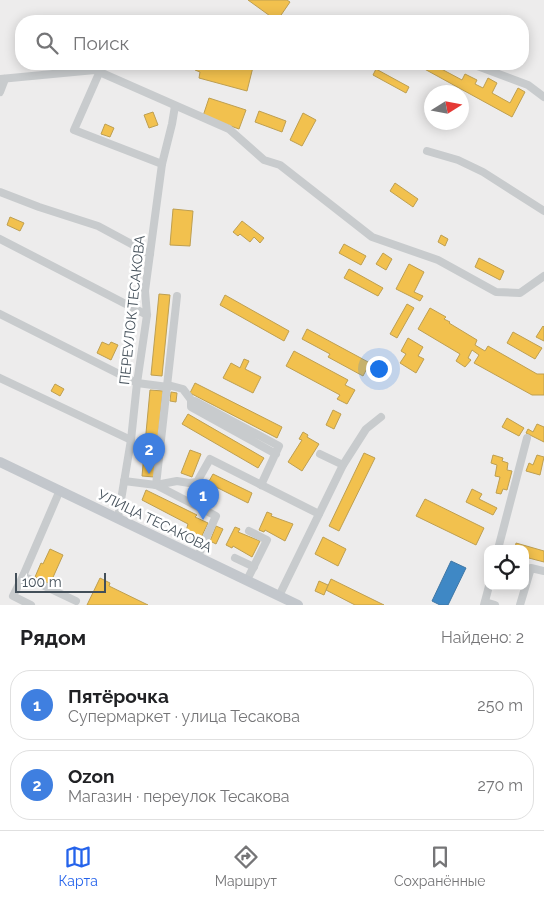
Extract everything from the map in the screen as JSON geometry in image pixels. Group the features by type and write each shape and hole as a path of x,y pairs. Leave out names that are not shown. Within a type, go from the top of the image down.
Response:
{"main road":[{"name":"УЛИЦА ТЕСАКОВА","path":"0,462 298,605"}],"street":[{"path":"0,92 3,79 95,70 229,129 264,160 280,165 372,237 438,260 496,292 520,293 544,276"},
{"path":"488,70 528,85 544,98"},
{"path":"100,72 74,130 162,164"},
{"name":"ПЕРЕУЛОК ТЕСАКОВА","path":"118,518 131,440 147,314 145,291 162,164 175,106"},
{"path":"427,151 458,160 483,172 544,211"},
{"path":"0,192 98,226 150,254"},
{"path":"0,239 147,314"},
{"path":"156,484 177,296"},
{"path":"0,314 137,383 184,389 192,401 279,446 261,485"},
{"path":"0,378 131,440"},
{"path":"280,596 343,465 366,429 381,418"},
{"path":"499,545 527,438"},
{"path":"320,454 343,465"},
{"path":"124,481 156,484 177,481 197,482 210,459 319,514"},
{"path":"156,484 216,516 198,556"},
{"path":"31,605 13,596 60,490"},
{"path":"247,580 267,540 249,531"},
{"path":"235,558 254,568"},
{"path":"520,605 531,568 544,571"},
{"path":"23,576 76,601"},
{"path":"488,590 484,603 494,605"}],"building: Жильё":[{"path":"248,0 287,0 290,2 281,15 269,15"},
{"path":"195,70 252,70 247,91 199,78 200,72"},
{"path":"376,70 378,70 409,87 406,93 373,75"},
{"path":"426,70 443,70 462,80 465,74 477,80 475,84 483,88 488,78 497,83 492,93 510,103 518,88 525,92 512,117 469,93 469,85 454,85"},
{"path":"209,98 246,110 239,129 203,116"},
{"path":"259,111 286,121 282,132 255,122"},
{"path":"153,112 158,125 149,128 144,115"},
{"path":"303,113 316,120 302,146 290,140"},
{"path":"105,124 114,128 110,137 101,134"},
{"path":"395,183 418,199 413,207 390,191"},
{"path":"173,209 193,211 190,246 170,245"},
{"path":"10,217 24,223 20,231 7,225"},
{"path":"242,221 264,238 260,243 254,237 250,242 240,234 238,236 233,232"},
{"path":"441,235 448,239 445,246 438,242"},
{"path":"344,244 366,256 361,265 339,253"},
{"path":"383,253 392,259 386,270 376,264"},
{"path":"479,258 504,271 500,280 475,267"},
{"path":"409,264 424,272 414,292 423,296 420,301 396,289"},
{"path":"349,269 383,288 378,296 344,278"},
{"path":"159,294 170,295 162,376 151,375"},
{"path":"225,295 289,331 284,341 220,305"},
{"path":"407,304 414,308 397,338 390,334"},
{"path":"430,308 446,317 444,319 449,323 477,340 475,345 485,351 488,346 537,374 544,374 544,395 532,395 474,363 479,355 472,350 468,358 471,360 465,367 456,361 460,354 418,329"},
{"path":"544,327 544,341 536,337"},
{"path":"307,329 370,363 363,376 328,357 330,354 302,339"},
{"path":"513,332 542,348 535,359 507,343"},
{"path":"408,338 423,347 418,356 424,359 416,373 400,363 406,354 401,351"},
{"path":"102,342 109,345 111,342 118,345 111,360 97,353"},
{"path":"294,351 348,380 345,385 355,390 347,404 337,399 340,395 286,366"},
{"path":"244,359 249,361 245,369 261,377 253,393 223,378 231,363 240,368"},
{"path":"195,383 282,427 277,438 190,393"},
{"path":"55,384 64,389 60,396 51,391"},
{"path":"150,390 163,391 154,477 142,476"},
{"path":"171,392 177,393 176,402 170,401"},
{"path":"333,410 341,414 334,429 326,425"},
{"path":"188,414 264,458 258,468 182,424"},
{"path":"507,418 524,428 519,436 502,427"},
{"path":"537,424 544,427 544,442 526,433 528,429 533,432"},
{"path":"303,432 308,435 307,437 319,444 302,471 288,462 302,440 299,439"},
{"path":"190,450 201,454 192,477 181,473"},
{"path":"364,453 375,458 339,531 329,526"},
{"path":"493,455 503,458 502,461 508,463 507,470 512,471 507,490 503,489 501,494 496,493 500,477 495,476 497,465 491,463"},
{"path":"537,455 544,457 540,475 526,471 529,463 533,465"},
{"path":"213,474 252,493 248,503 208,483"},
{"path":"472,489 482,494 479,499 497,508 493,515 466,502"},
{"path":"146,490 197,515 195,517 208,523 201,538 186,531 188,524 142,500"},
{"path":"425,499 484,528 476,545 416,516"},
{"path":"267,512 272,514 271,516 293,524 285,541 265,530 264,532 259,530"},
{"path":"216,526 223,529 216,544 210,541"},
{"path":"235,527 240,529 238,532 260,541 252,557 233,546 232,548 226,545"},
{"path":"323,537 346,549 338,566 315,554"},
{"path":"529,547 544,551 544,562 529,558"},
{"path":"50,549 63,555 50,584 35,577"},
{"path":"100,578 110,583 109,586 148,605 87,605"},
{"path":"331,579 384,605 355,605 326,590"},
{"path":"319,581 328,585 324,595 315,591"}],"building: Школы":[{"path":"451,561 466,568 448,605 440,605 432,601"}],"place":[{"name":"Ozon","path":"149,474"},
{"name":"Пятёрочка","path":"203,520"}]}
